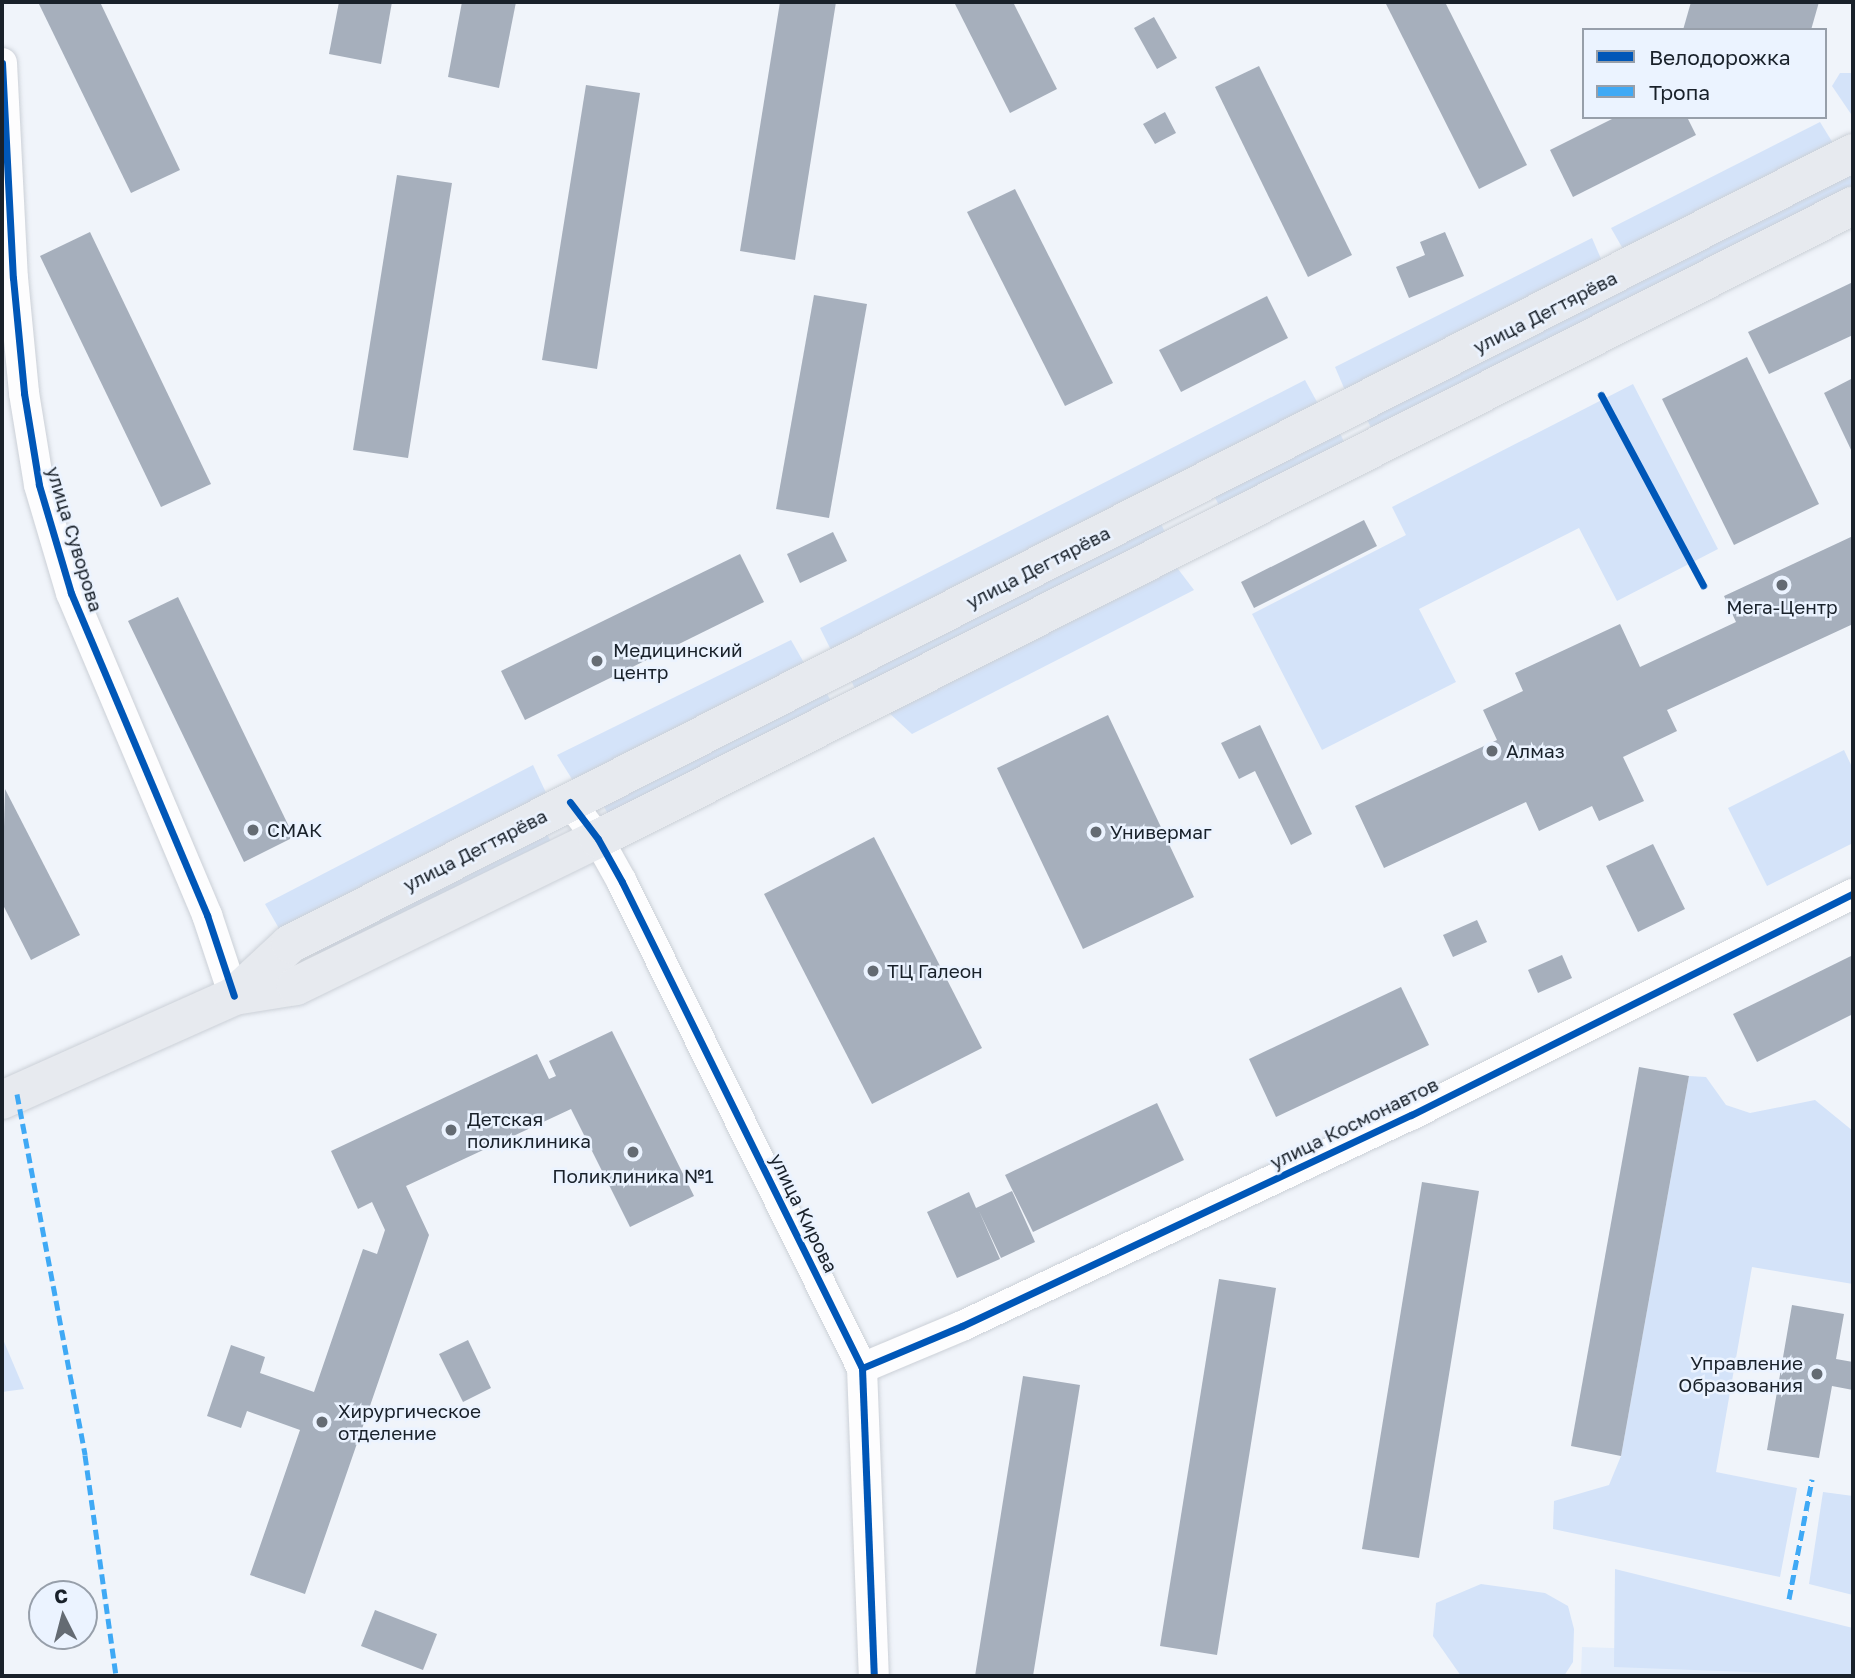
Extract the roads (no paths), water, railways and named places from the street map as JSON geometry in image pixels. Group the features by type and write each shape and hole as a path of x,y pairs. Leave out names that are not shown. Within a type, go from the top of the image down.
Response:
{"main road":[{"name":"улица Дегтярёва","path":"234,996 290,944 1853,153"},
{"name":"улица Дегтярёва","path":"2,1100 234,996 296,986 598,839 1853,206"}],"street":[{"name":"улица Суворова","path":"2,63 14,291 39,485 71,593 207,915 234,996"},
{"name":"улица Кирова","path":"570,802 598,839 862,1368 874,1676"},
{"name":"улица Космонавтов","path":"862,1368 962,1326 1411,1115 1853,894"}],"place":[{"name":"Мега-Центр","path":"1782,585"},
{"name":"Медицинский центр","path":"597,661"},
{"name":"Алмаз","path":"1492,751"},
{"name":"СМАК","path":"253,830"},
{"name":"Универмаг","path":"1096,832"},
{"name":"ТЦ Галеон","path":"873,971"},
{"name":"Детская поликлиника","path":"451,1130"},
{"name":"Поликлиника №1","path":"633,1152"},
{"name":"Управление Образования","path":"1817,1374"},
{"name":"Хирургическое отделение","path":"322,1422"}]}
